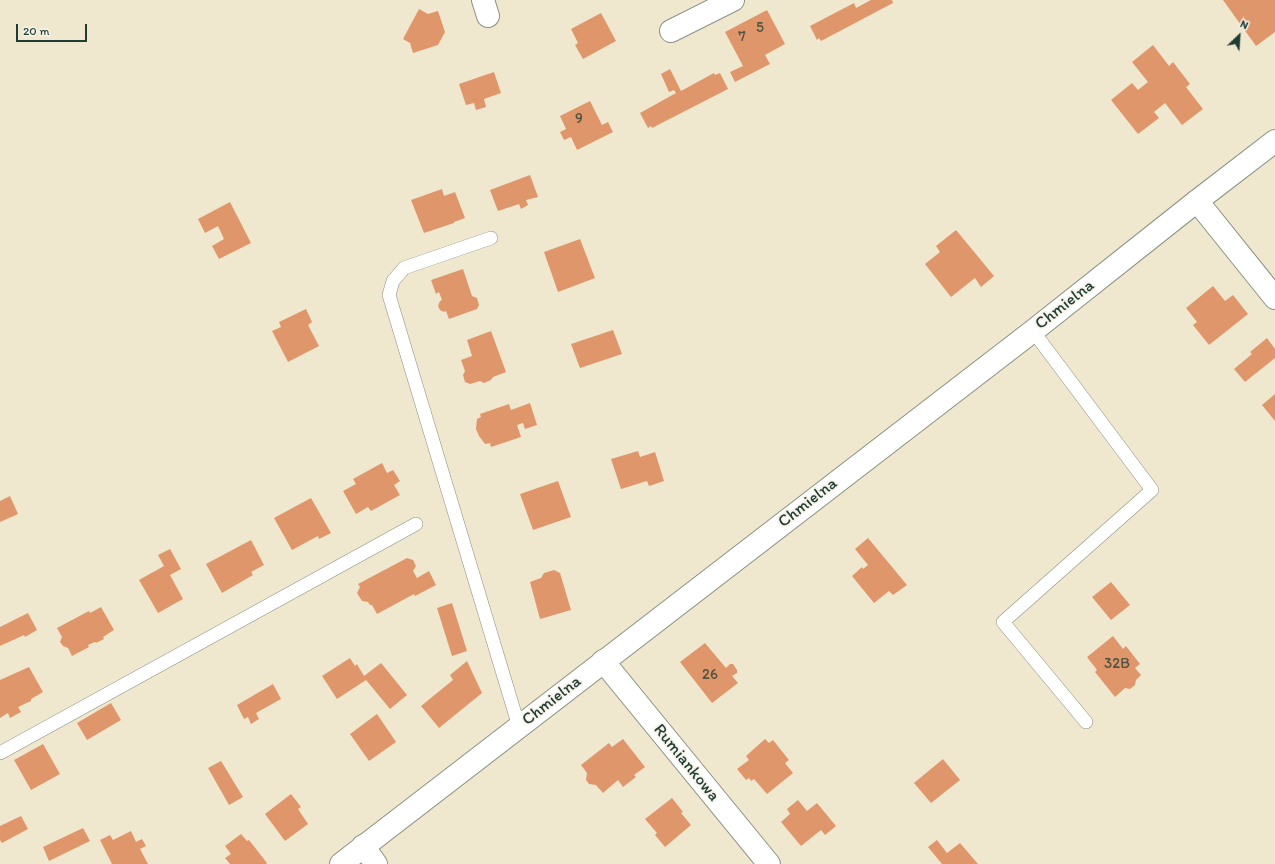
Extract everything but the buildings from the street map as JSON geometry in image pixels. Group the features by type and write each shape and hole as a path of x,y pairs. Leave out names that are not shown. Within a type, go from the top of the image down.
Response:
{"street":[{"path":"671,31 733,0"},
{"name":"Chmielna","path":"341,864 602,661 1032,331 1275,141"},
{"path":"1197,201 1275,298"},
{"name":"Rumiankowa","path":"602,661 769,864"},
{"path":"363,846 376,864"}],"lane":[{"path":"490,238 404,268 393,281 389,295 519,727"},
{"path":"1032,331 1152,490 1003,622 1086,722"},
{"path":"0,753 416,524"}]}
